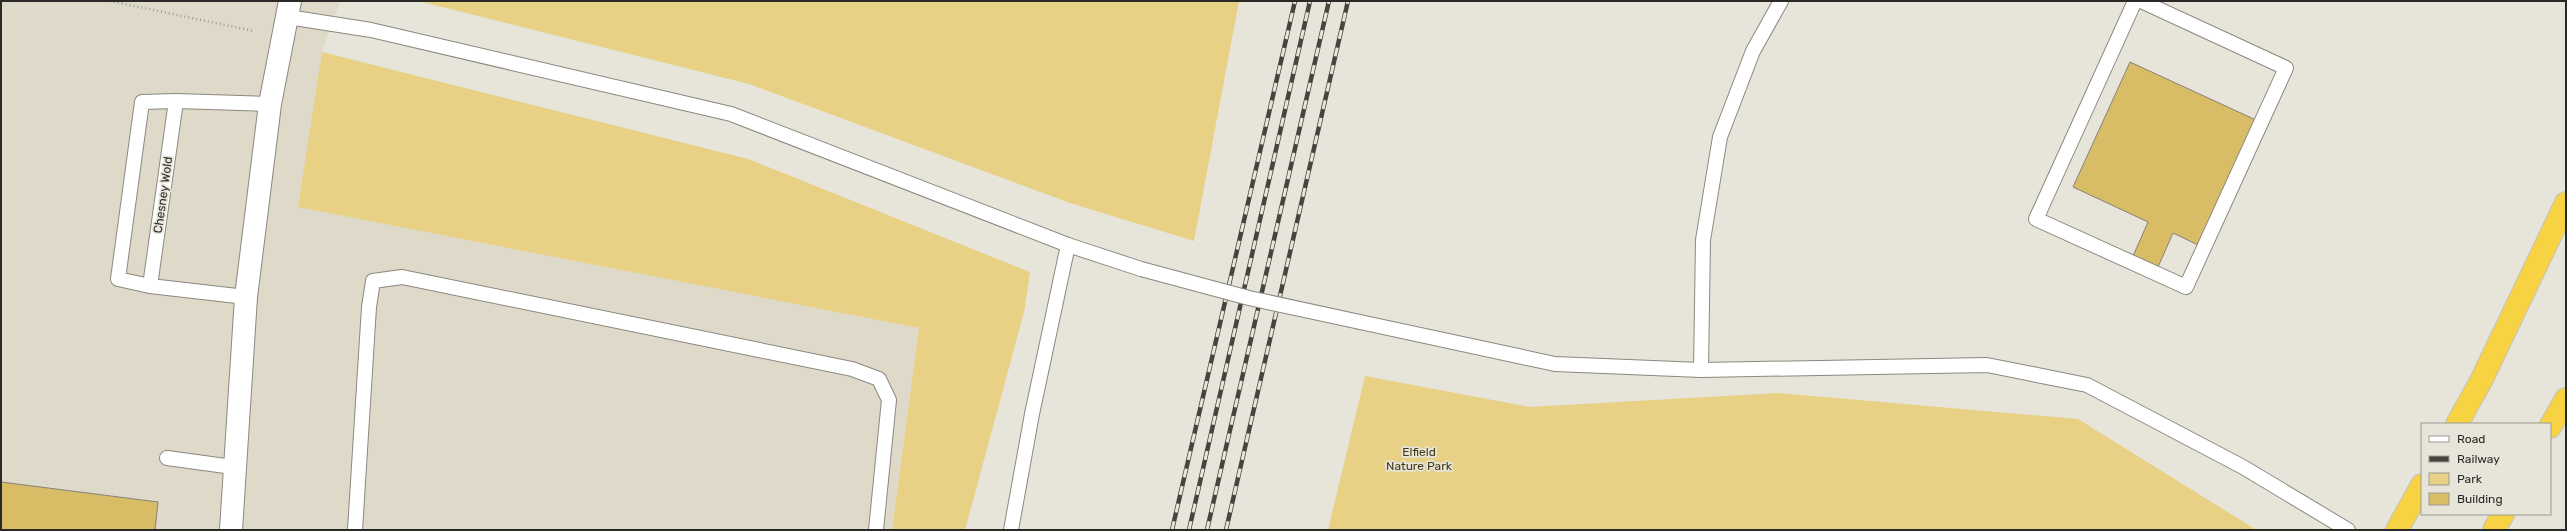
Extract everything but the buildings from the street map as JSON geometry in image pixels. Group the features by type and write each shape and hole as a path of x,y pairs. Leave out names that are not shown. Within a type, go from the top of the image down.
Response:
{"highway":[{"path":"2457,423 2481,381 2566,203"},
{"path":"2551,425 2566,399"},
{"path":"2397,530 2421,487"},
{"path":"2494,530 2502,515"}],"street":[{"path":"231,530 233,467 246,297 270,104 288,19"}],"lane":[{"path":"1701,370 1702,240 1720,138 1753,51 1781,1"},
{"path":"2135,1 2036,219 2186,287 2286,68 2141,1"},
{"path":"288,19 371,30 731,114 1068,245 1141,269 1249,298 1555,364 1701,370 1987,366 2087,385 2243,467 2348,530"},
{"path":"246,297 150,286 118,279 142,102 176,101 270,104"},
{"name":"Chesney Wold","path":"150,286 176,101"},
{"path":"1011,530 1032,414 1068,245"},
{"path":"355,530 369,307 373,281 402,277 852,369 879,380 889,400 876,530"},
{"path":"167,458 233,467"}],"path":[{"path":"110,1 288,19"}],"shaded area":[{"path":"1,1 340,1 322,52 299,207 919,328 892,530 1,530"}],"green space":[{"path":"418,1 1239,1 1194,241 1070,203 749,84"},
{"path":"322,52 748,159 1030,272 1024,312 965,530 892,530 919,328 298,207"},
{"name":"Elfield Nature Park","path":"1365,376 1530,407 1778,393 2078,419 2255,529 1328,530"}],"railway":[{"path":"1172,530 1295,1"},
{"path":"1189,530 1310,1"},
{"path":"1207,530 1329,1"},
{"path":"1226,530 1348,1"}]}
